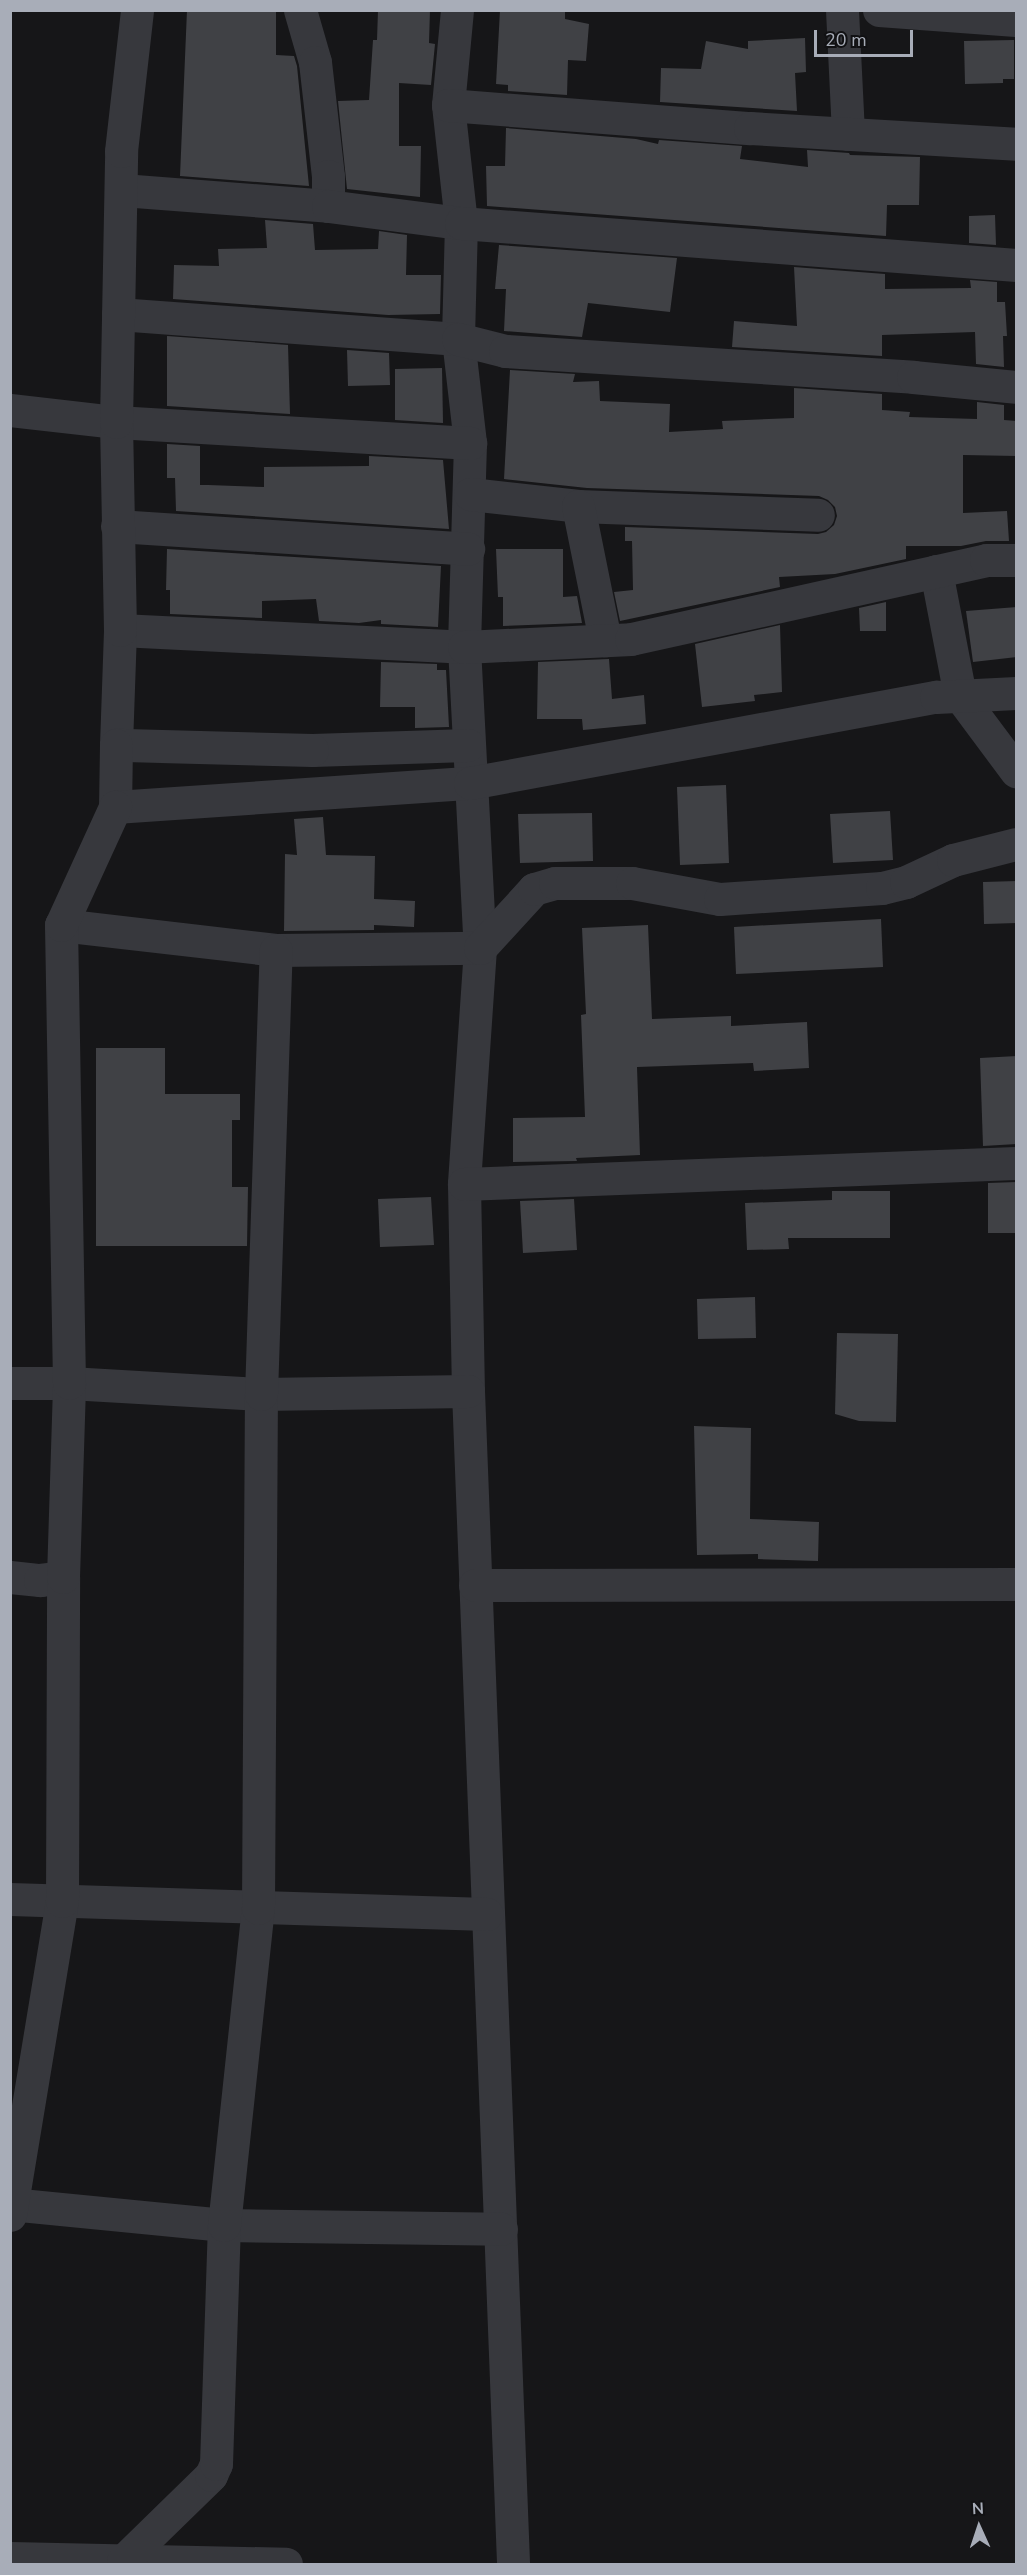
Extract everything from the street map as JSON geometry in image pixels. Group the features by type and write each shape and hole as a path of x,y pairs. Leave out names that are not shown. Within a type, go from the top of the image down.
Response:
{"street":[{"path":"137,10 121,151 116,422 120,630 115,807 61,925 69,1383 63,1577 62,1900 11,2208 224,2225 501,2229"},
{"path":"300,10 315,62 328,176 328,206"},
{"path":"457,10 448,105 461,223 458,339 470,443 464,647 480,948 464,1184 468,1391 513,2565"},
{"path":"842,10 848,134"},
{"path":"879,10 1017,20"},
{"path":"448,105 1017,144"},
{"path":"122,190 328,206 461,223 1017,265"},
{"path":"118,314 458,339 505,351 913,377 1017,387"},
{"path":"10,410 116,422 470,443"},
{"path":"470,494 578,506 818,515"},
{"path":"578,506 605,640"},
{"path":"117,526 468,549"},
{"path":"120,630 464,647 631,639 986,560 1017,560"},
{"path":"936,571 960,696 1017,771"},
{"path":"115,807 470,783 936,697 1017,693"},
{"path":"116,745 312,750 468,745"},
{"path":"61,925 276,950 480,948 534,889 555,883 632,883 720,899 882,888 906,882 953,860 1017,844"},
{"path":"123,2561 212,2475 216,2464 224,2225 258,1908 261,1394 276,950"},
{"path":"464,1184 1017,1163"},
{"path":"10,1383 69,1383 261,1394 468,1391"},
{"path":"10,1577 40,1580 63,1577"},
{"path":"475,1585 1017,1584"},
{"path":"10,1899 487,1914"},
{"path":"10,2558 286,2565"}],"building":[{"path":"187,10 276,10 276,55 294,56 297,66 309,186 180,176"},
{"path":"378,10 430,10 429,43 435,44 431,85 399,83 399,146 421,146 420,197 347,189 338,101 369,100 373,40 377,40"},
{"path":"500,10 565,10 565,19 589,24 586,61 568,60 567,95 508,91 508,85 496,84"},
{"path":"805,38 806,72 795,73 797,111 660,102 661,68 701,69 706,41 748,49 748,41"},
{"path":"1014,40 1014,79 1003,79 1003,83 965,84 964,41"},
{"path":"506,128 636,139 658,144 659,140 742,146 740,159 808,167 807,150 849,153 850,155 920,157 919,205 887,205 886,236 487,206 486,166 505,166"},
{"path":"995,215 996,245 969,243 969,216"},
{"path":"265,220 313,224 315,250 378,249 379,231 407,235 406,275 441,275 440,314 388,315 173,299 174,265 219,266 218,249 267,248"},
{"path":"499,245 677,258 670,312 588,303 582,337 504,331 506,289 495,289"},
{"path":"794,267 885,274 885,289 971,288 970,280 997,282 997,302 1005,302 1007,336 1003,336 1004,367 976,364 975,332 882,335 882,356 732,347 734,321 797,326"},
{"path":"167,336 288,345 290,414 167,406"},
{"path":"347,350 389,353 390,385 348,386"},
{"path":"442,368 443,423 395,420 395,369"},
{"path":"510,370 575,374 573,382 599,381 600,401 670,404 669,432 723,429 722,421 794,418 794,388 882,394 882,410 910,412 909,417 977,419 977,402 1004,405 1004,420 1017,421 1017,456 963,455 963,513 1007,511 1009,541 986,541 961,546 906,546 906,559 835,574 779,577 780,587 620,621 614,592 633,590 632,541 625,541 625,527 818,534 826,532 834,525 837,516 835,507 828,500 819,496 587,488 504,479"},
{"path":"167,444 200,446 200,485 264,487 264,467 369,466 369,456 443,460 449,529 176,511 175,478 167,478"},
{"path":"167,549 441,566 438,627 381,624 381,620 359,623 319,621 316,599 262,601 262,618 170,614 170,590 166,590"},
{"path":"496,549 563,549 563,597 577,596 582,623 503,626 503,597 498,597"},
{"path":"886,602 886,631 860,631 859,608"},
{"path":"1017,607 1017,657 973,662 966,611"},
{"path":"780,625 782,692 754,695 755,701 702,707 695,644"},
{"path":"609,659 612,699 644,695 646,724 583,730 582,719 537,719 538,662"},
{"path":"381,662 437,664 437,670 446,670 449,727 415,728 415,707 380,707"},
{"path":"726,785 729,863 680,865 677,787"},
{"path":"890,811 893,860 833,863 830,814"},
{"path":"592,813 593,861 520,863 518,814"},
{"path":"323,817 326,855 375,856 374,899 415,901 414,927 374,925 374,930 284,931 285,854 297,855 294,819"},
{"path":"1017,881 1017,923 984,924 983,882"},
{"path":"881,919 883,967 736,974 734,927"},
{"path":"648,925 652,1019 731,1016 731,1026 807,1022 809,1068 754,1071 753,1063 637,1067 640,1155 576,1158 577,1161 513,1162 513,1118 585,1117 581,1015 586,1014 582,928"},
{"path":"96,1048 165,1048 165,1094 240,1094 240,1120 232,1120 232,1187 248,1187 247,1246 96,1246"},
{"path":"1017,1056 1017,1144 983,1146 980,1058"},
{"path":"1017,1182 1017,1233 988,1233 988,1183"},
{"path":"832,1191 890,1191 890,1238 788,1238 789,1249 747,1250 745,1203 832,1200"},
{"path":"431,1197 434,1245 380,1247 378,1199"},
{"path":"574,1199 577,1250 523,1253 520,1201"},
{"path":"755,1297 756,1338 698,1339 697,1299"},
{"path":"837,1333 898,1334 896,1422 859,1421 835,1414"},
{"path":"694,1426 751,1428 750,1519 819,1522 818,1561 758,1559 758,1554 697,1555"}]}
